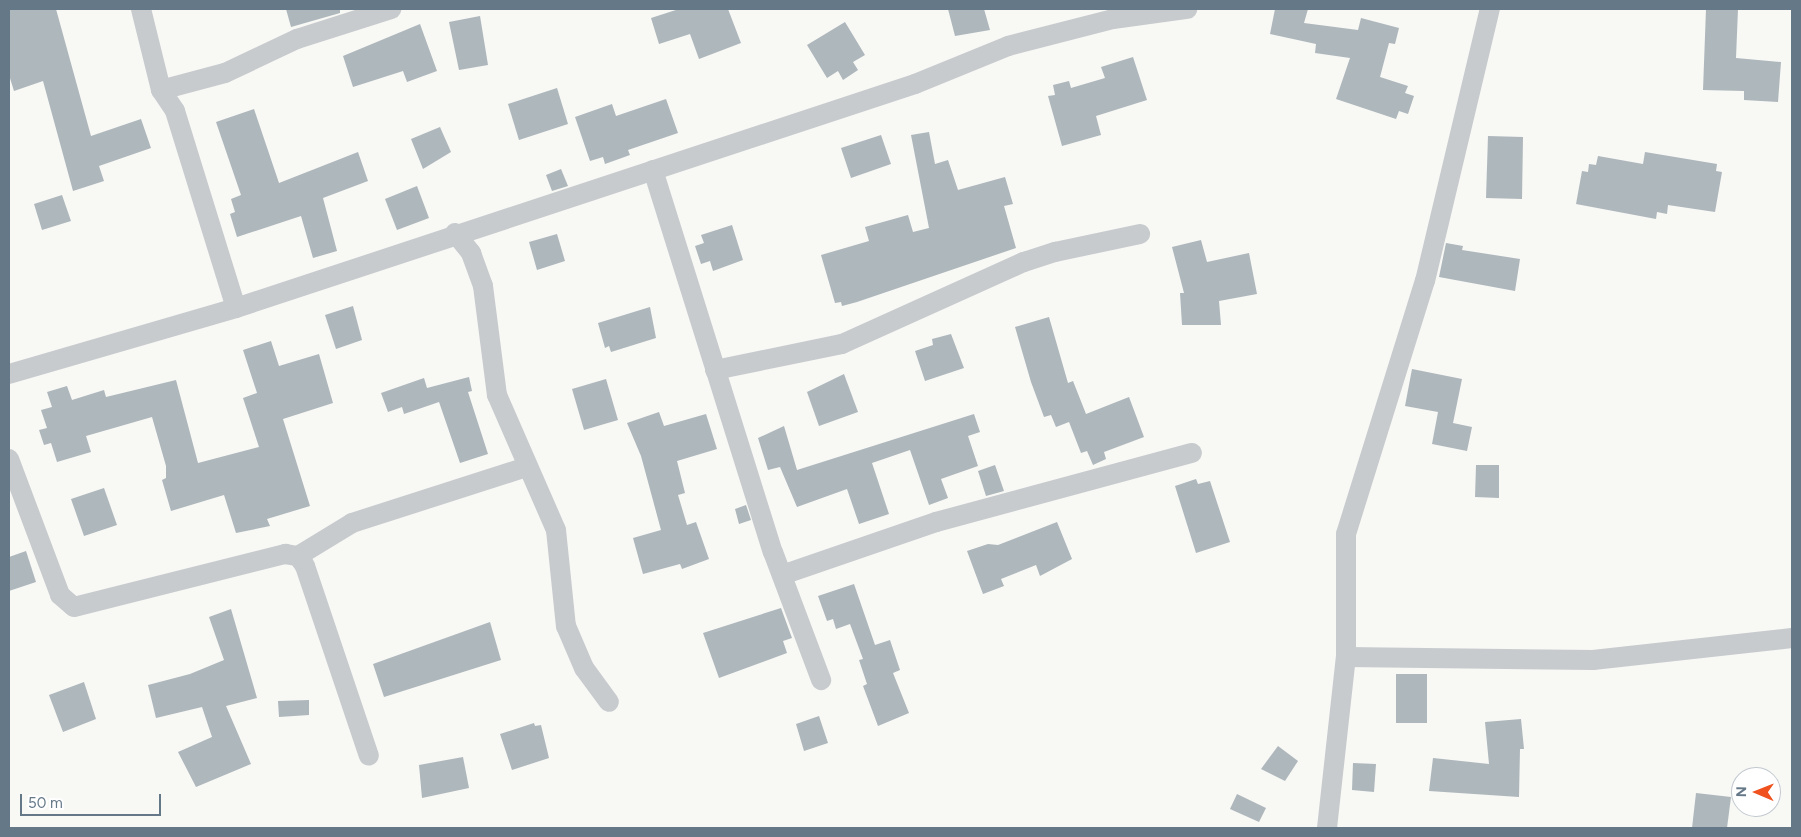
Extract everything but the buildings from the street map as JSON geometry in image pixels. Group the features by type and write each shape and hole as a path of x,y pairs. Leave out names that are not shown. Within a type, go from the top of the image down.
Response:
{"street":[{"path":"141,9 161,90 175,111 236,308"},
{"path":"161,90 225,73 297,39 391,9"},
{"path":"9,374 236,308 455,233 915,84 1008,46 1113,19 1187,9"},
{"path":"1326,828 1346,657 1346,534 1425,281 1490,9"},
{"path":"653,170 715,370 782,575 821,680"},
{"path":"455,233 470,253 483,286 494,386 526,467 550,511 560,544 566,626 584,668 609,702"},
{"path":"715,370 842,344 1024,262 1054,252 1140,234"},
{"path":"782,575 936,522 1192,453"},
{"path":"9,459 60,595 74,606 286,554 298,556 352,523 526,467"},
{"path":"298,556 305,566 370,756"},
{"path":"1346,657 1593,660 1792,638"}]}
